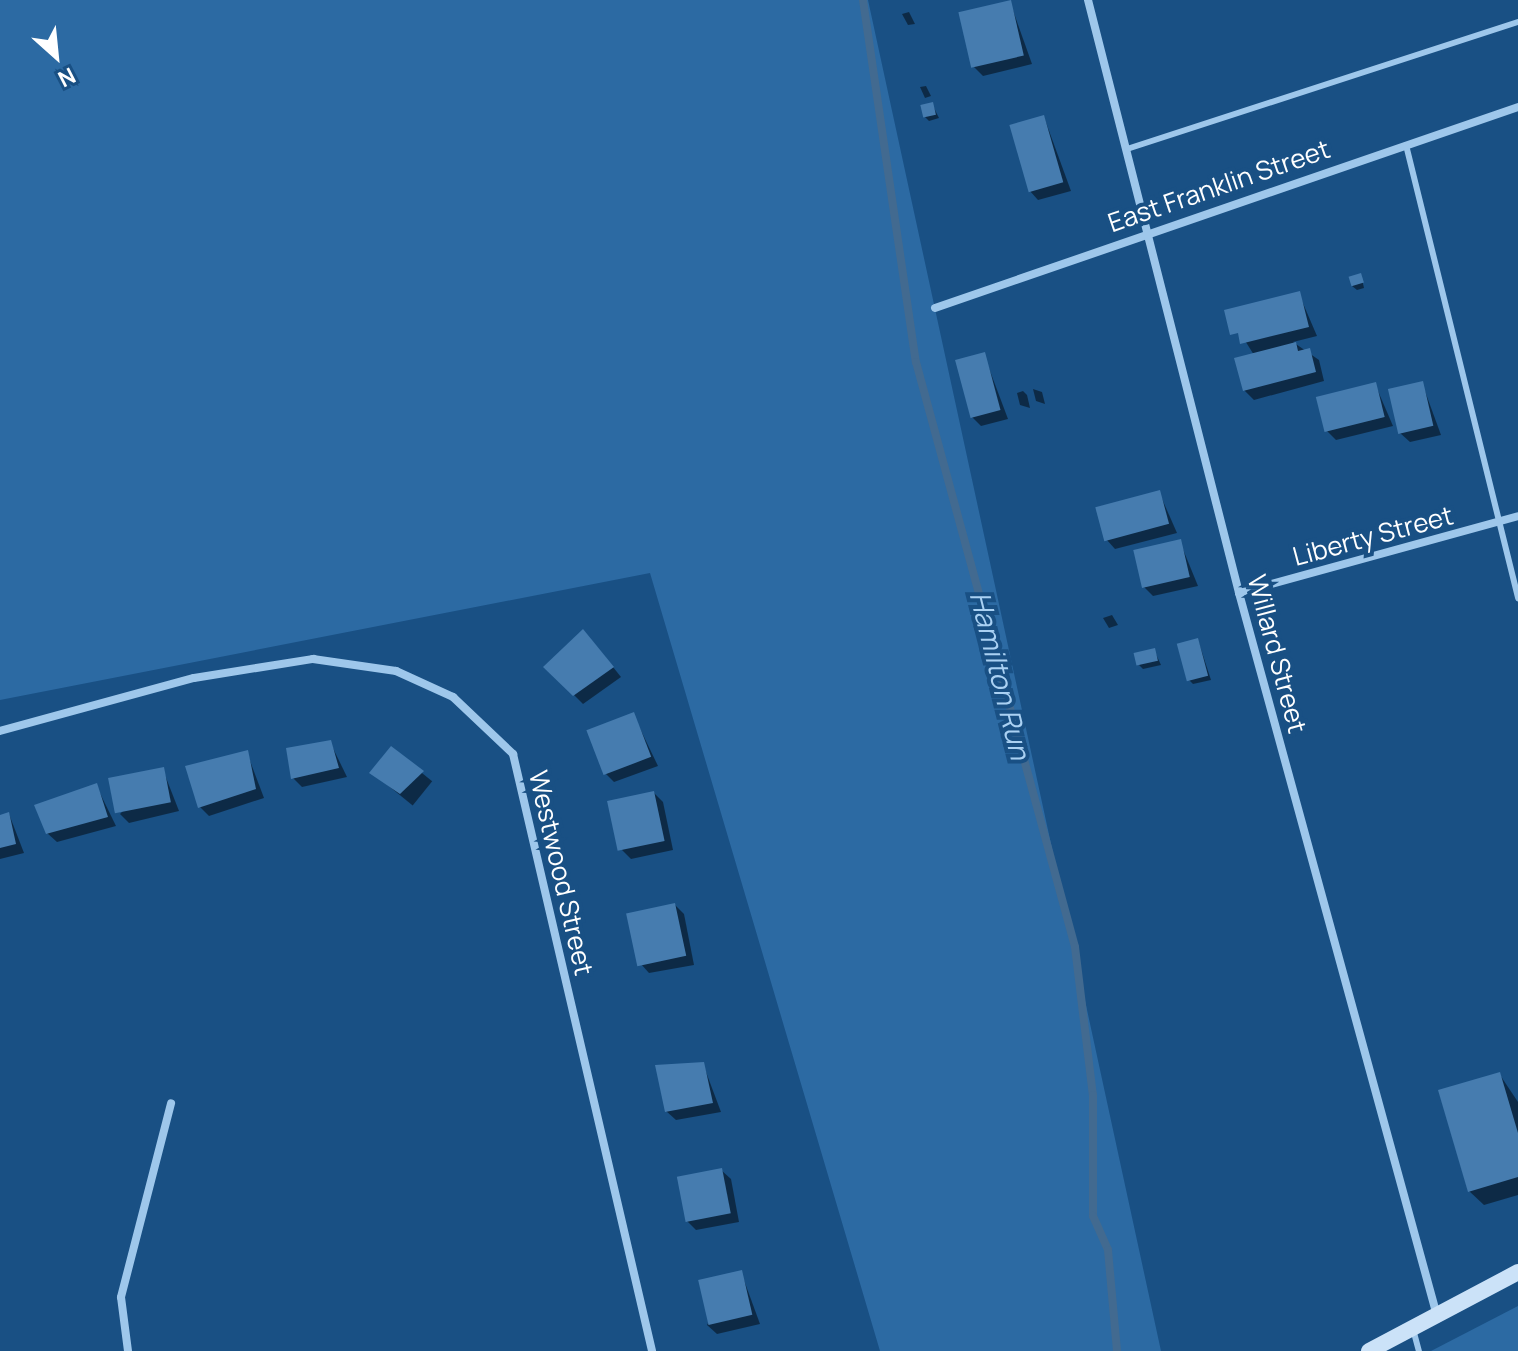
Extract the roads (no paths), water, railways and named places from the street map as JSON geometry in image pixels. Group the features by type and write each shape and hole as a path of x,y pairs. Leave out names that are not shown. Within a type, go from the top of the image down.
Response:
{"main road":[{"path":"1369,1351 1518,1272"}],"street":[{"name":"Willard Street","path":"1088,0 1239,593 1438,1317"},
{"name":"East Franklin Street","path":"935,308 1148,231 1518,107"},
{"name":"Liberty Street","path":"1239,593 1518,516"},
{"name":"Westwood Street","path":"0,731 194,678 313,659 396,671 453,697 513,754 652,1351"},
{"path":"128,1351 121,1297 171,1103"}],"lane":[{"path":"1127,149 1518,22"},
{"path":"1406,145 1518,598"},
{"path":"1413,1329 1419,1351"}],"waterway":[{"name":"Hamilton Run","path":"863,0 916,362 1075,947 1093,1095 1093,1216 1108,1250 1117,1351"}]}
